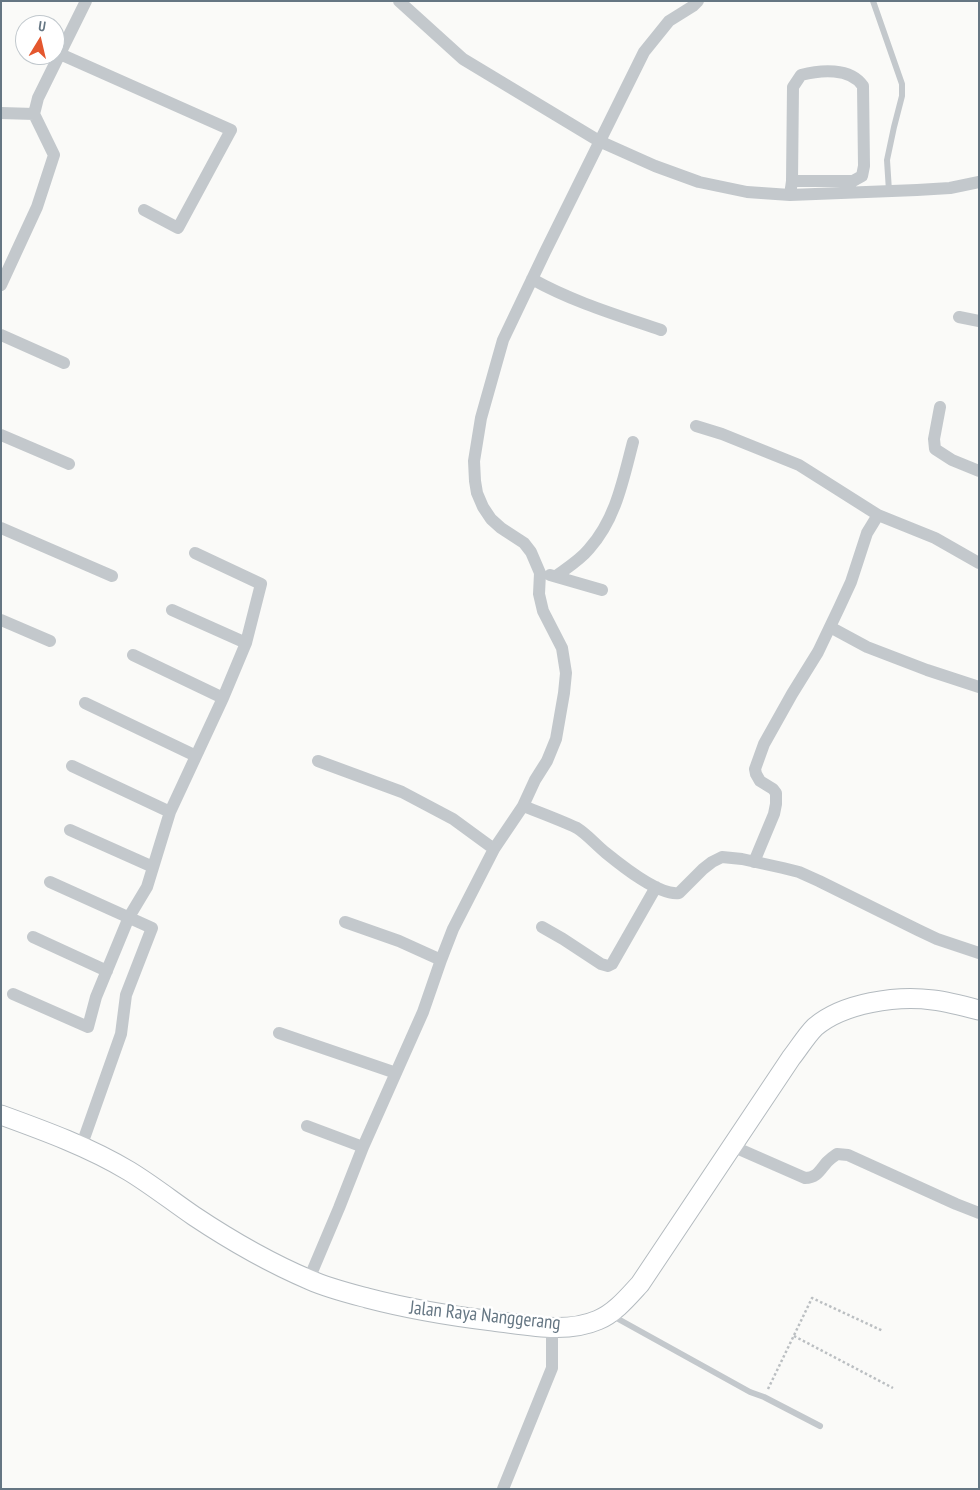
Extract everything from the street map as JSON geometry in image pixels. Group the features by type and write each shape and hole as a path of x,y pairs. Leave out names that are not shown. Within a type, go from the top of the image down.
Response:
{"street":[{"path":"65,44 86,1"},
{"path":"399,1 463,58 600,141 655,166 699,182 747,192 790,195 950,188 979,182"},
{"path":"309,1280 363,1147 423,1012 440,960 453,929 494,849 523,806 535,780 547,761 556,739 566,673 562,648 543,611 539,594 540,573 531,552 524,543 491,519 483,507 477,492 474,461 481,418 503,340 644,52 669,21 698,1"},
{"path":"65,56 231,130 178,228 144,210"},
{"path":"1,285 37,207 54,155 34,114 38,98 54,65"},
{"path":"790,195 792,181 793,87 801,75 817,71 850,75 863,86 864,166 862,176 853,181 792,181"},
{"path":"1,113 34,114"},
{"path":"532,279 555,292 594,308 661,330"},
{"path":"959,317 979,321"},
{"path":"1,335 64,363"},
{"path":"940,408 934,439 935,449 952,460 979,471"},
{"path":"696,426 722,434 799,465 878,515 935,538 977,559"},
{"path":"1,435 69,464"},
{"path":"556,576 589,550 609,521 618,500 633,442"},
{"path":"754,862 774,814 776,804 776,793 773,788 760,781 755,769 764,744 818,652 851,582 867,533 878,515"},
{"path":"1,528 112,576"},
{"path":"13,994 88,1028 96,997 129,918 147,887 170,812 246,644 261,584 195,554"},
{"path":"540,573 602,590"},
{"path":"172,610 246,644"},
{"path":"1,620 50,642"},
{"path":"830,626 867,646 927,670 979,687"},
{"path":"133,654 223,698"},
{"path":"85,703 196,756"},
{"path":"318,762 402,792 452,819 494,849"},
{"path":"72,766 170,812"},
{"path":"523,806 577,829 647,883 666,893 679,893 703,869 722,857 742,859 799,872 931,936 979,953"},
{"path":"70,830 153,867"},
{"path":"50,882 152,928 126,995 121,1034 81,1147"},
{"path":"542,927 601,964 608,966 612,964 656,887"},
{"path":"345,922 399,941 440,960"},
{"path":"33,937 107,971"},
{"name":"Jalan Raya Nanggerang","path":"1,1115 38,1128 129,1171 195,1216 255,1252 309,1280 333,1289 405,1308 465,1318 552,1327 583,1325 609,1314 626,1301 640,1284 803,1042 815,1028 844,1010 865,1004 913,999 932,1000 979,1010"},
{"path":"279,1032 396,1073"},
{"path":"307,1126 363,1147"},
{"path":"732,1146 804,1178 812,1178 818,1174 827,1162 837,1154 848,1154 979,1213"},
{"path":"503,1489 552,1368 552,1327"}],"lane":[{"path":"873,1 902,84 902,96 887,160 889,191"},
{"path":"609,1314 750,1392 764,1397 820,1426"}],"path":[{"path":"764,1397 812,1298 883,1331"},
{"path":"794,1336 893,1388"}]}
